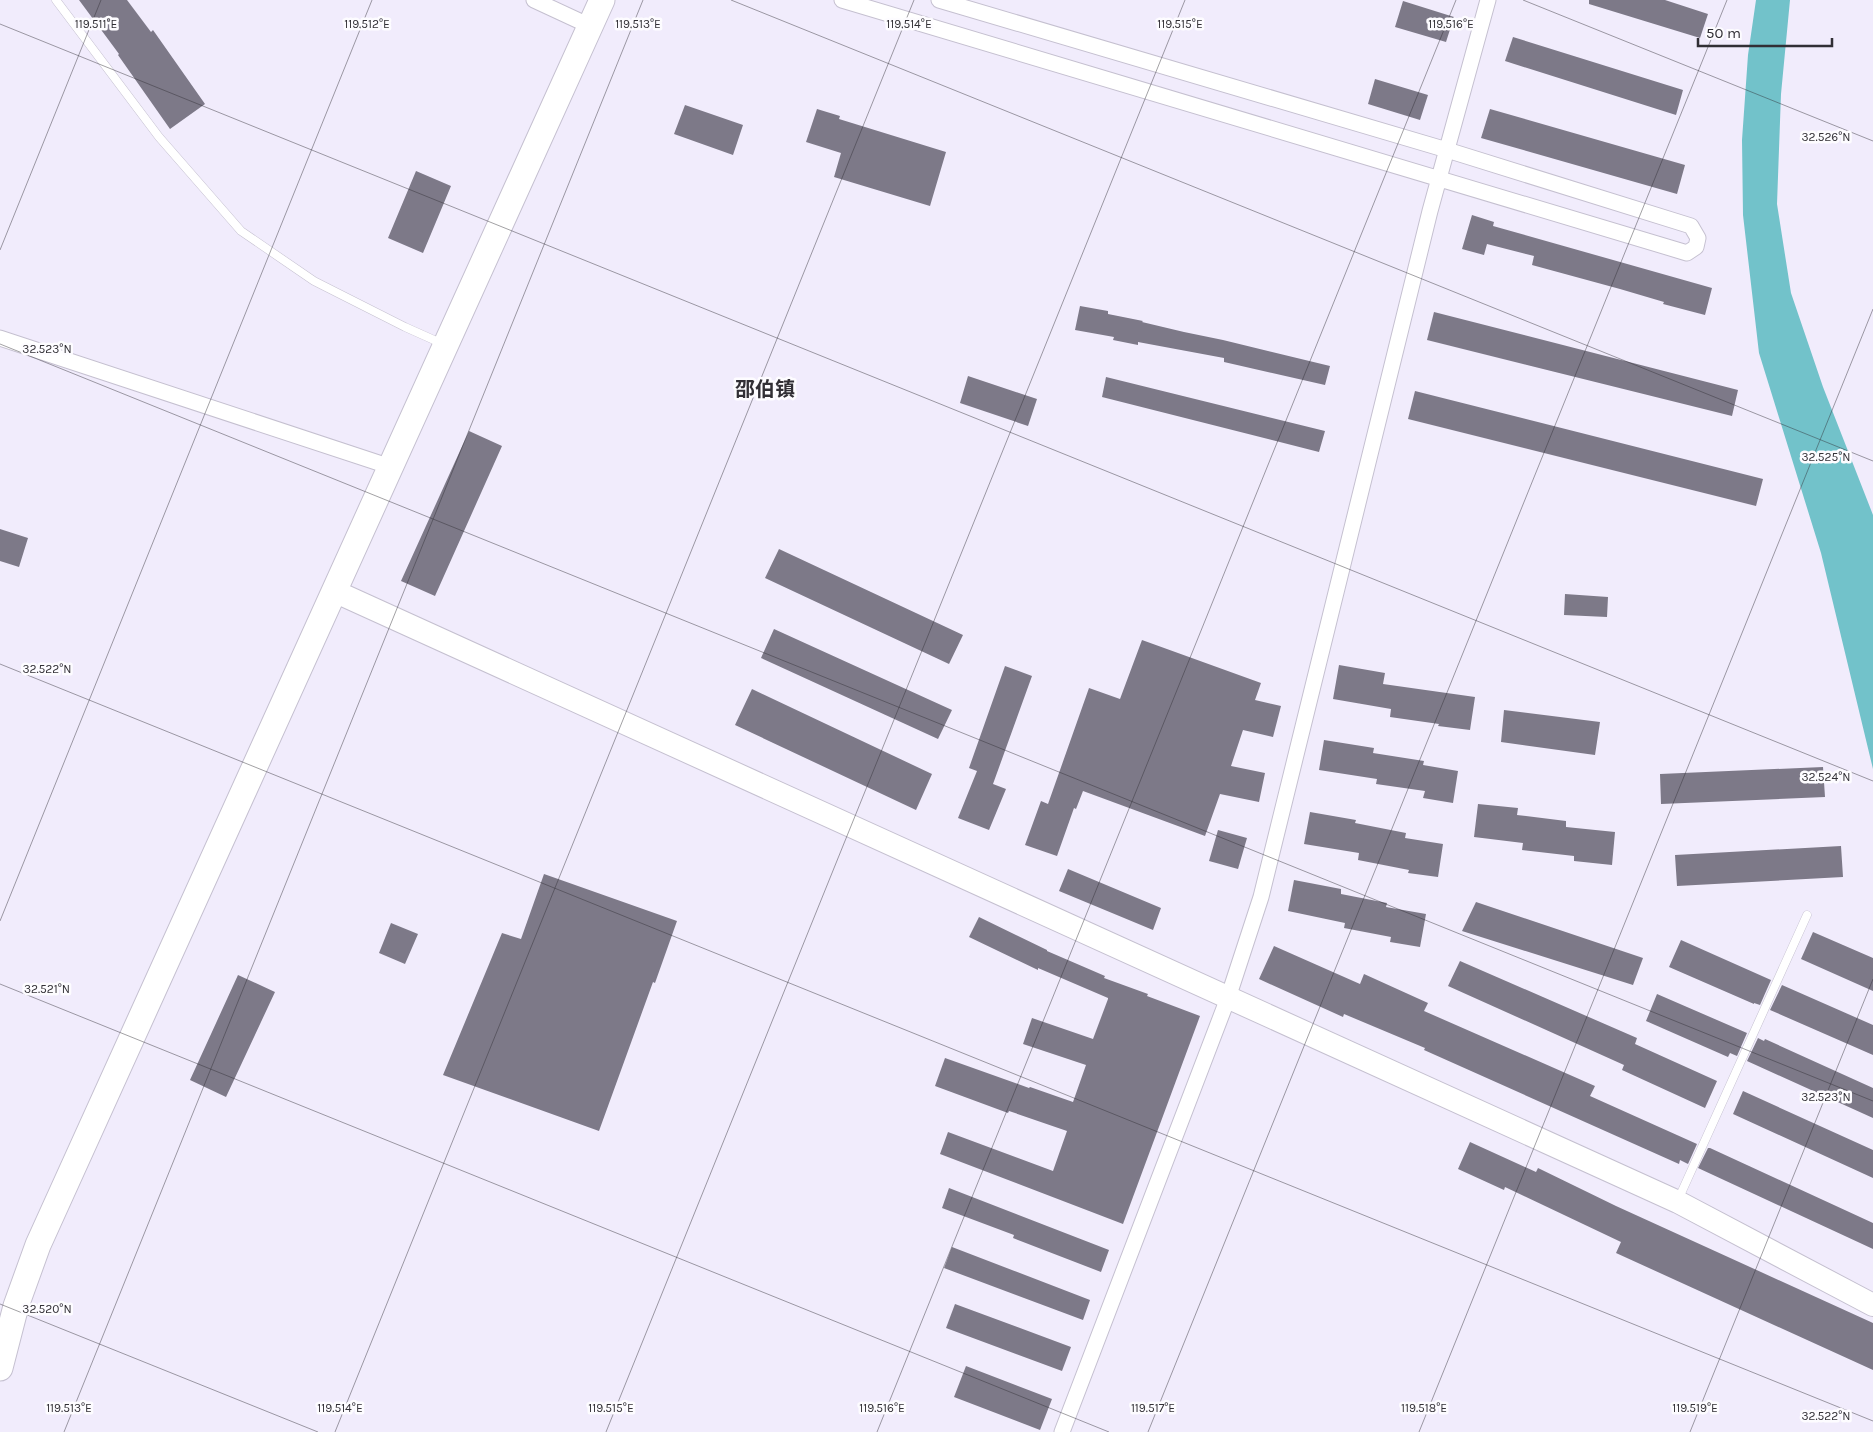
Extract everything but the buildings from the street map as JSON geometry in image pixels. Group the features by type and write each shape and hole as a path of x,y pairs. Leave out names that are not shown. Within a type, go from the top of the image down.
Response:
{"main road":[{"path":"0,1368 16,1306 38,1244 602,0"},
{"path":"334,591 1678,1202 1873,1305"}],"street":[{"path":"534,0 590,26"},
{"path":"842,0 1686,253 1696,247 1698,238 1691,226 1446,150 939,0"},
{"path":"1062,1432 1228,998 1261,897 1438,179 1488,0"},
{"path":"0,338 391,467"}],"lane":[{"path":"56,0 159,137 241,231 314,281 404,327 446,345"},
{"path":"1678,1202 1807,915"}],"water":[{"path":"1756,0 1790,0 1781,94 1777,204 1791,293 1823,387 1873,515 1873,769 1821,553 1759,353 1743,215 1742,140 1748,55"}],"district":[{"name":"邵伯镇","path":"765,389"}]}
